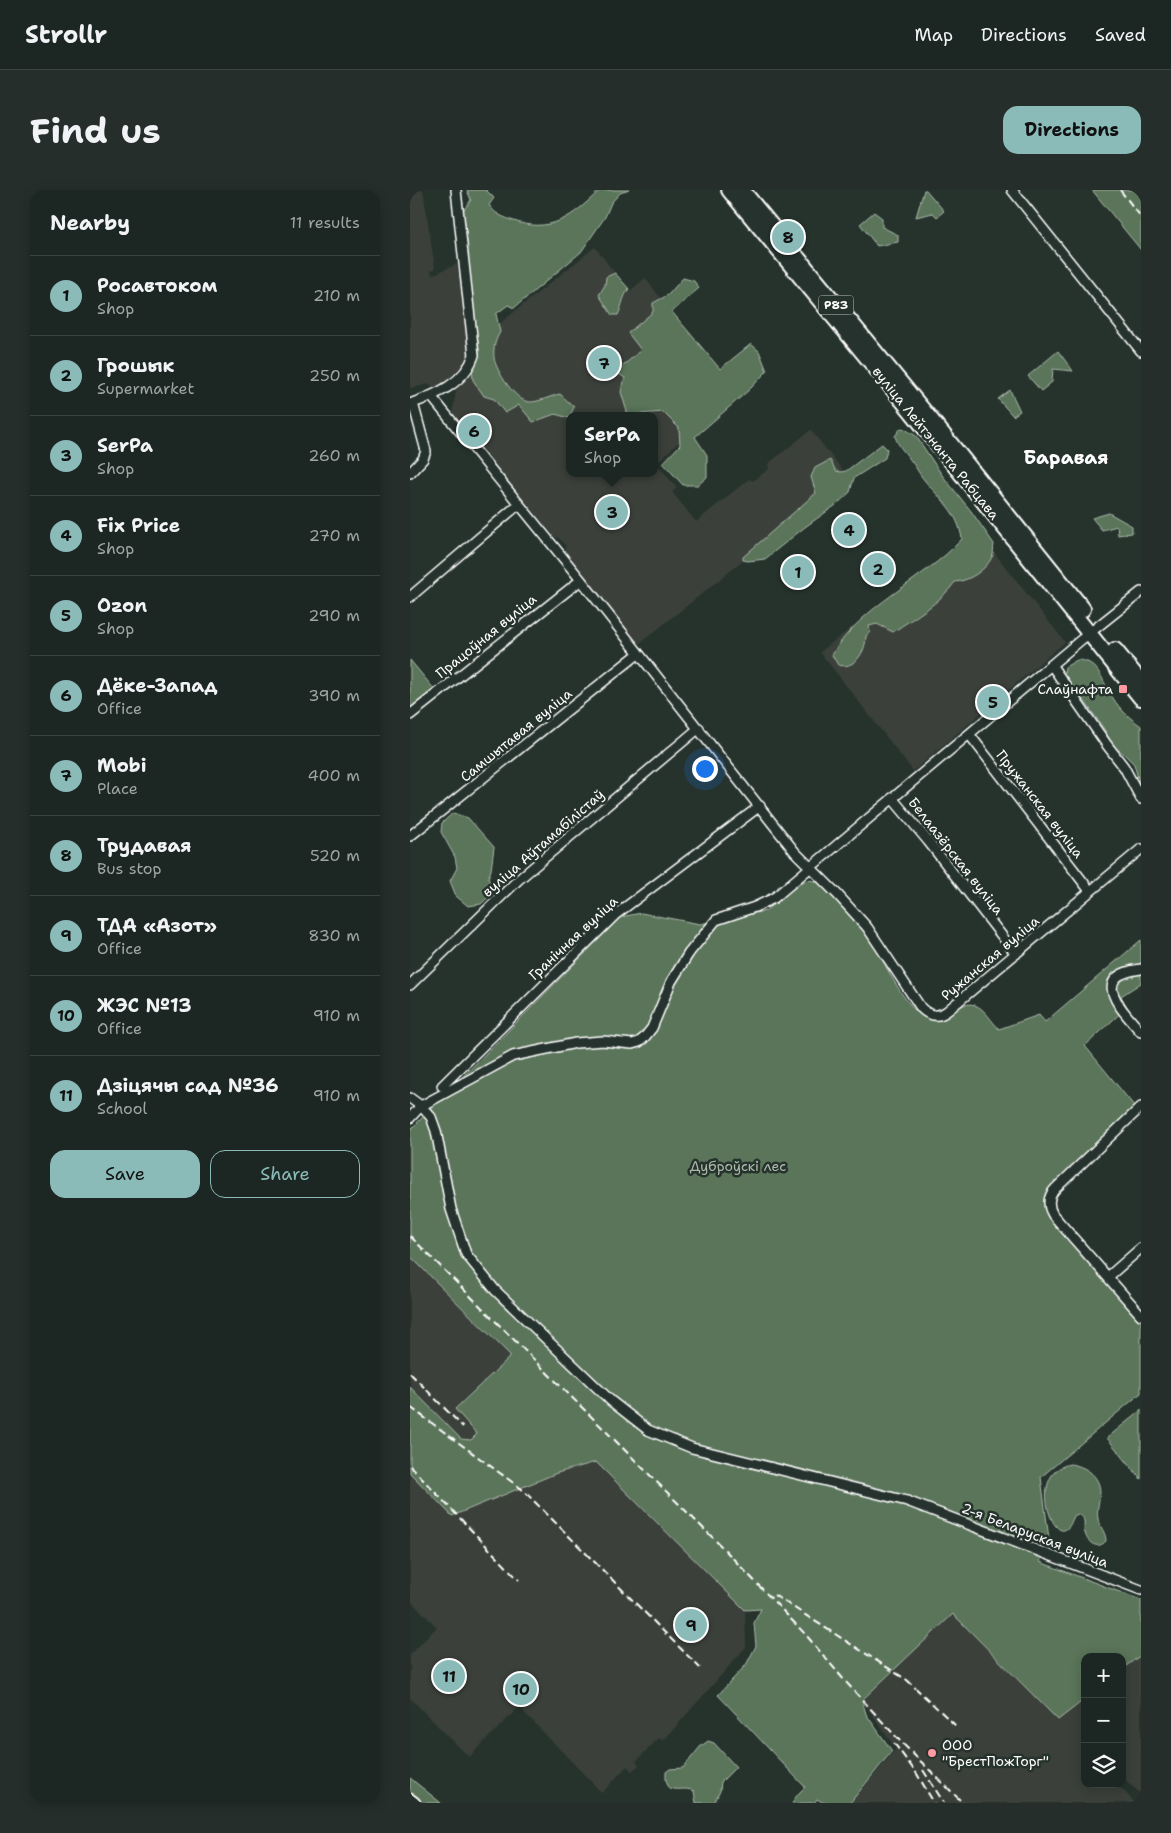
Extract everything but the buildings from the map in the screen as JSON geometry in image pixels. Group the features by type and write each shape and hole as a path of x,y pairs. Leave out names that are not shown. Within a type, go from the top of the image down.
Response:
{"highway":[{"name":"вуліца Лейтэнанта Рабцава","path":"729,190 927,423"},
{"name":"вуліца Лейтэнанта Рабцава","path":"742,190 1094,630 1141,682"},
{"name":"вуліца Лейтэнанта Рабцава","path":"1094,630 1141,698"}],"main road":[{"path":"410,1800 414,1803"}],"street":[{"path":"410,473 423,459 426,451 412,403 446,388 464,374 474,355 456,190"},
{"path":"1012,190 1141,351"},
{"path":"431,396 581,580 795,852 810,868"},
{"path":"410,597 519,504"},
{"name":"Працоўная вуліца","path":"410,715 581,580"},
{"path":"410,1118 422,1106 513,1056 576,1043 603,1041 632,1044 639,1042 652,1028 671,982 689,953 716,920 755,907 774,898 968,734 1141,592"},
{"name":"Самшытавая вуліца","path":"410,836 638,654"},
{"path":"1052,666 1124,767 1141,799"},
{"name":"вуліца Аўтамабілістаў","path":"410,985 518,880 698,728"},
{"name":"Пружанская вуліца","path":"968,734 1090,892"},
{"name":"Белаазёрская вуліца","path":"892,798 1016,954"},
{"name":"Гранічная вуліца","path":"442,1086 615,915 760,806"},
{"name":"Ружанская вуліца","path":"810,868 867,927 921,1008 928,1014 938,1016 943,1014 1016,954 1141,849"},
{"path":"1141,968 1121,975 1113,985 1112,990 1116,1002 1141,1032"},
{"path":"410,1098 422,1106"},
{"name":"2-я Беларуская вуліца","path":"422,1106 431,1117 436,1131 451,1209 466,1254 495,1290 611,1400 648,1430 692,1448 919,1505 1141,1590"},
{"path":"1141,1107 1056,1188 1049,1201 1053,1215 1141,1315"},
{"path":"1108,1277 1141,1248"}],"shaded area":[{"path":"410,190 423,190 435,269 431,270 432,275 457,264 471,355 460,373 444,384 434,387 429,384 410,388"},
{"path":"595,247 629,292 645,278 734,392 658,461 658,412 566,412 566,477 658,477 658,465 677,488 672,492 696,522 749,479 753,481 769,469 768,464 811,430 843,471 739,564 639,644 566,555 565,545 554,536 452,415 457,386 489,361 488,333"},
{"path":"977,531 1065,642 913,771 820,652"},
{"path":"410,1256 511,1356 455,1409 477,1434 471,1440 461,1439 410,1387"},
{"path":"592,1458 745,1610 746,1647 663,1741 659,1738 636,1761 639,1765 632,1771 627,1766 602,1793 519,1707 469,1757 410,1698 410,1655 437,1627 410,1600 410,1473 452,1516"},
{"path":"953,1614 1058,1720 1081,1702 1081,1788 1121,1788 1135,1803 851,1803 896,1749 862,1700"},
{"path":"1141,1655 1141,1794 1126,1781 1126,1666"}],"green space":[{"path":"467,190 486,190 494,198 489,205 498,214 525,224 538,225 550,224 571,215 600,190 629,190 620,193 611,203 605,217 581,252 514,308 508,305 496,314 500,332 495,345 494,358 498,370 508,385 519,397 530,402 560,394 574,407 572,412 566,412 566,417 555,414 533,422 519,405 505,413 494,399 484,396 473,380 472,368 478,356 465,253 463,211 471,200"},
{"path":"924,190 944,211 937,217 933,213 916,217"},
{"path":"1092,190 1141,190 1141,250"},
{"path":"874,212 882,218 882,227 898,235 898,242 877,246 860,224"},
{"path":"615,273 629,289 618,315 612,315 599,295 605,285 606,277"},
{"path":"683,278 694,281 699,288 672,312 720,369 751,344 759,351 767,371 750,389 695,437 707,455 707,477 698,485 683,485 663,463 680,445 679,428 663,412 627,412 621,392 625,378 616,372 641,350 628,333 653,312 653,303 668,295"},
{"path":"1058,351 1073,371 1053,369 1052,382 1041,391 1028,376"},
{"path":"1010,390 1020,411 1013,416 998,399"},
{"path":"901,428 916,436 942,475 971,511 994,544 993,554 986,566 976,574 966,580 955,582 942,597 893,632 877,624 869,626 870,632 866,636 862,653 850,665 838,665 832,655 859,621 929,568 962,539 953,514 923,478 898,443 895,436"},
{"path":"882,444 887,449 885,458 854,478 850,492 836,505 765,559 743,560 743,557 816,493 811,477 815,468 830,460 836,471 846,471"},
{"path":"1109,513 1132,526 1132,533 1118,535 1117,526 1102,530 1092,518"},
{"path":"410,660 434,689 410,708"},
{"path":"1077,660 1085,661 1096,668 1119,706 1141,726 1141,789 1134,764 1123,753 1112,746 1106,732 1086,703 1066,680 1064,674 1065,667"},
{"path":"453,813 468,818 494,847 488,878 495,891 481,904 468,906 456,896 450,881 457,868 455,857 441,832 442,823"},
{"name":"Дуброўскі лес","path":"808,880 817,882 832,894 863,929 907,1001 922,1016 931,1019 939,1018 967,1004 975,1005 982,1009 999,1029 1039,1015 1045,1022 1141,940 1141,983 1121,996 1127,1007 1085,1046 1135,1107 1050,1187 1047,1192 1045,1205 1053,1221 1141,1319 1141,1393 1041,1477 1049,1539 1040,1562 1141,1600 1141,1655 1126,1666 1126,1653 1081,1653 1081,1702 1058,1720 953,1614 862,1700 866,1714 892,1751 850,1803 824,1803 817,1799 814,1803 792,1803 805,1787 718,1695 746,1665 756,1646 754,1623 761,1609 745,1610 596,1462 557,1473 452,1516 410,1473 410,1387 461,1439 471,1440 477,1434 455,1409 511,1356 410,1256 410,1130 621,917 641,913 700,924 765,911 798,884"},
{"path":"1141,1410 1141,1479 1107,1438"},
{"path":"1070,1464 1085,1469 1097,1480 1100,1491 1099,1522 1106,1541 1103,1544 1094,1545 1088,1540 1084,1532 1083,1518 1079,1514 1075,1515 1070,1526 1064,1530 1059,1529 1049,1513 1047,1489 1050,1478 1058,1469"},
{"path":"708,1741 714,1743 736,1767 721,1782 720,1791 714,1803 696,1803 694,1791 669,1788 666,1772 670,1769 683,1768 700,1747"},
{"path":"410,1778 441,1803 424,1803 410,1794"}],"railway":[{"path":"1120,190 1141,217"},
{"path":"410,1236 724,1549 806,1635 901,1742 963,1803"},
{"path":"410,1373 463,1427"},
{"path":"410,1407 523,1490 700,1668"},
{"path":"410,1466 519,1580"},
{"path":"774,1595 907,1680 956,1726"},
{"path":"894,1743 917,1774 934,1803"},
{"path":"923,1770 944,1803"}],"place":[{"name":"Трудавая","path":"788,237"},
{"name":"Mobi","path":"604,363"},
{"name":"Дёке-Запад","path":"474,431"},
{"name":"SerPa","path":"612,512"},
{"name":"Fix Price","path":"849,530"},
{"name":"Грошык","path":"878,569"},
{"name":"Росавтоком","path":"798,572"},
{"name":"Слаўнафта","path":"1123,689"},
{"name":"Ozon","path":"993,702"},
{"name":"ТДА «Азот»","path":"691,1625"},
{"name":"Дзіцячы сад №36","path":"449,1676"},
{"name":"ЖЭС №13","path":"521,1689"},
{"name":"ООО \"БрестПожТорг\"","path":"932,1753"}],"district":[{"name":"Баравая","path":"1066,457"}]}
